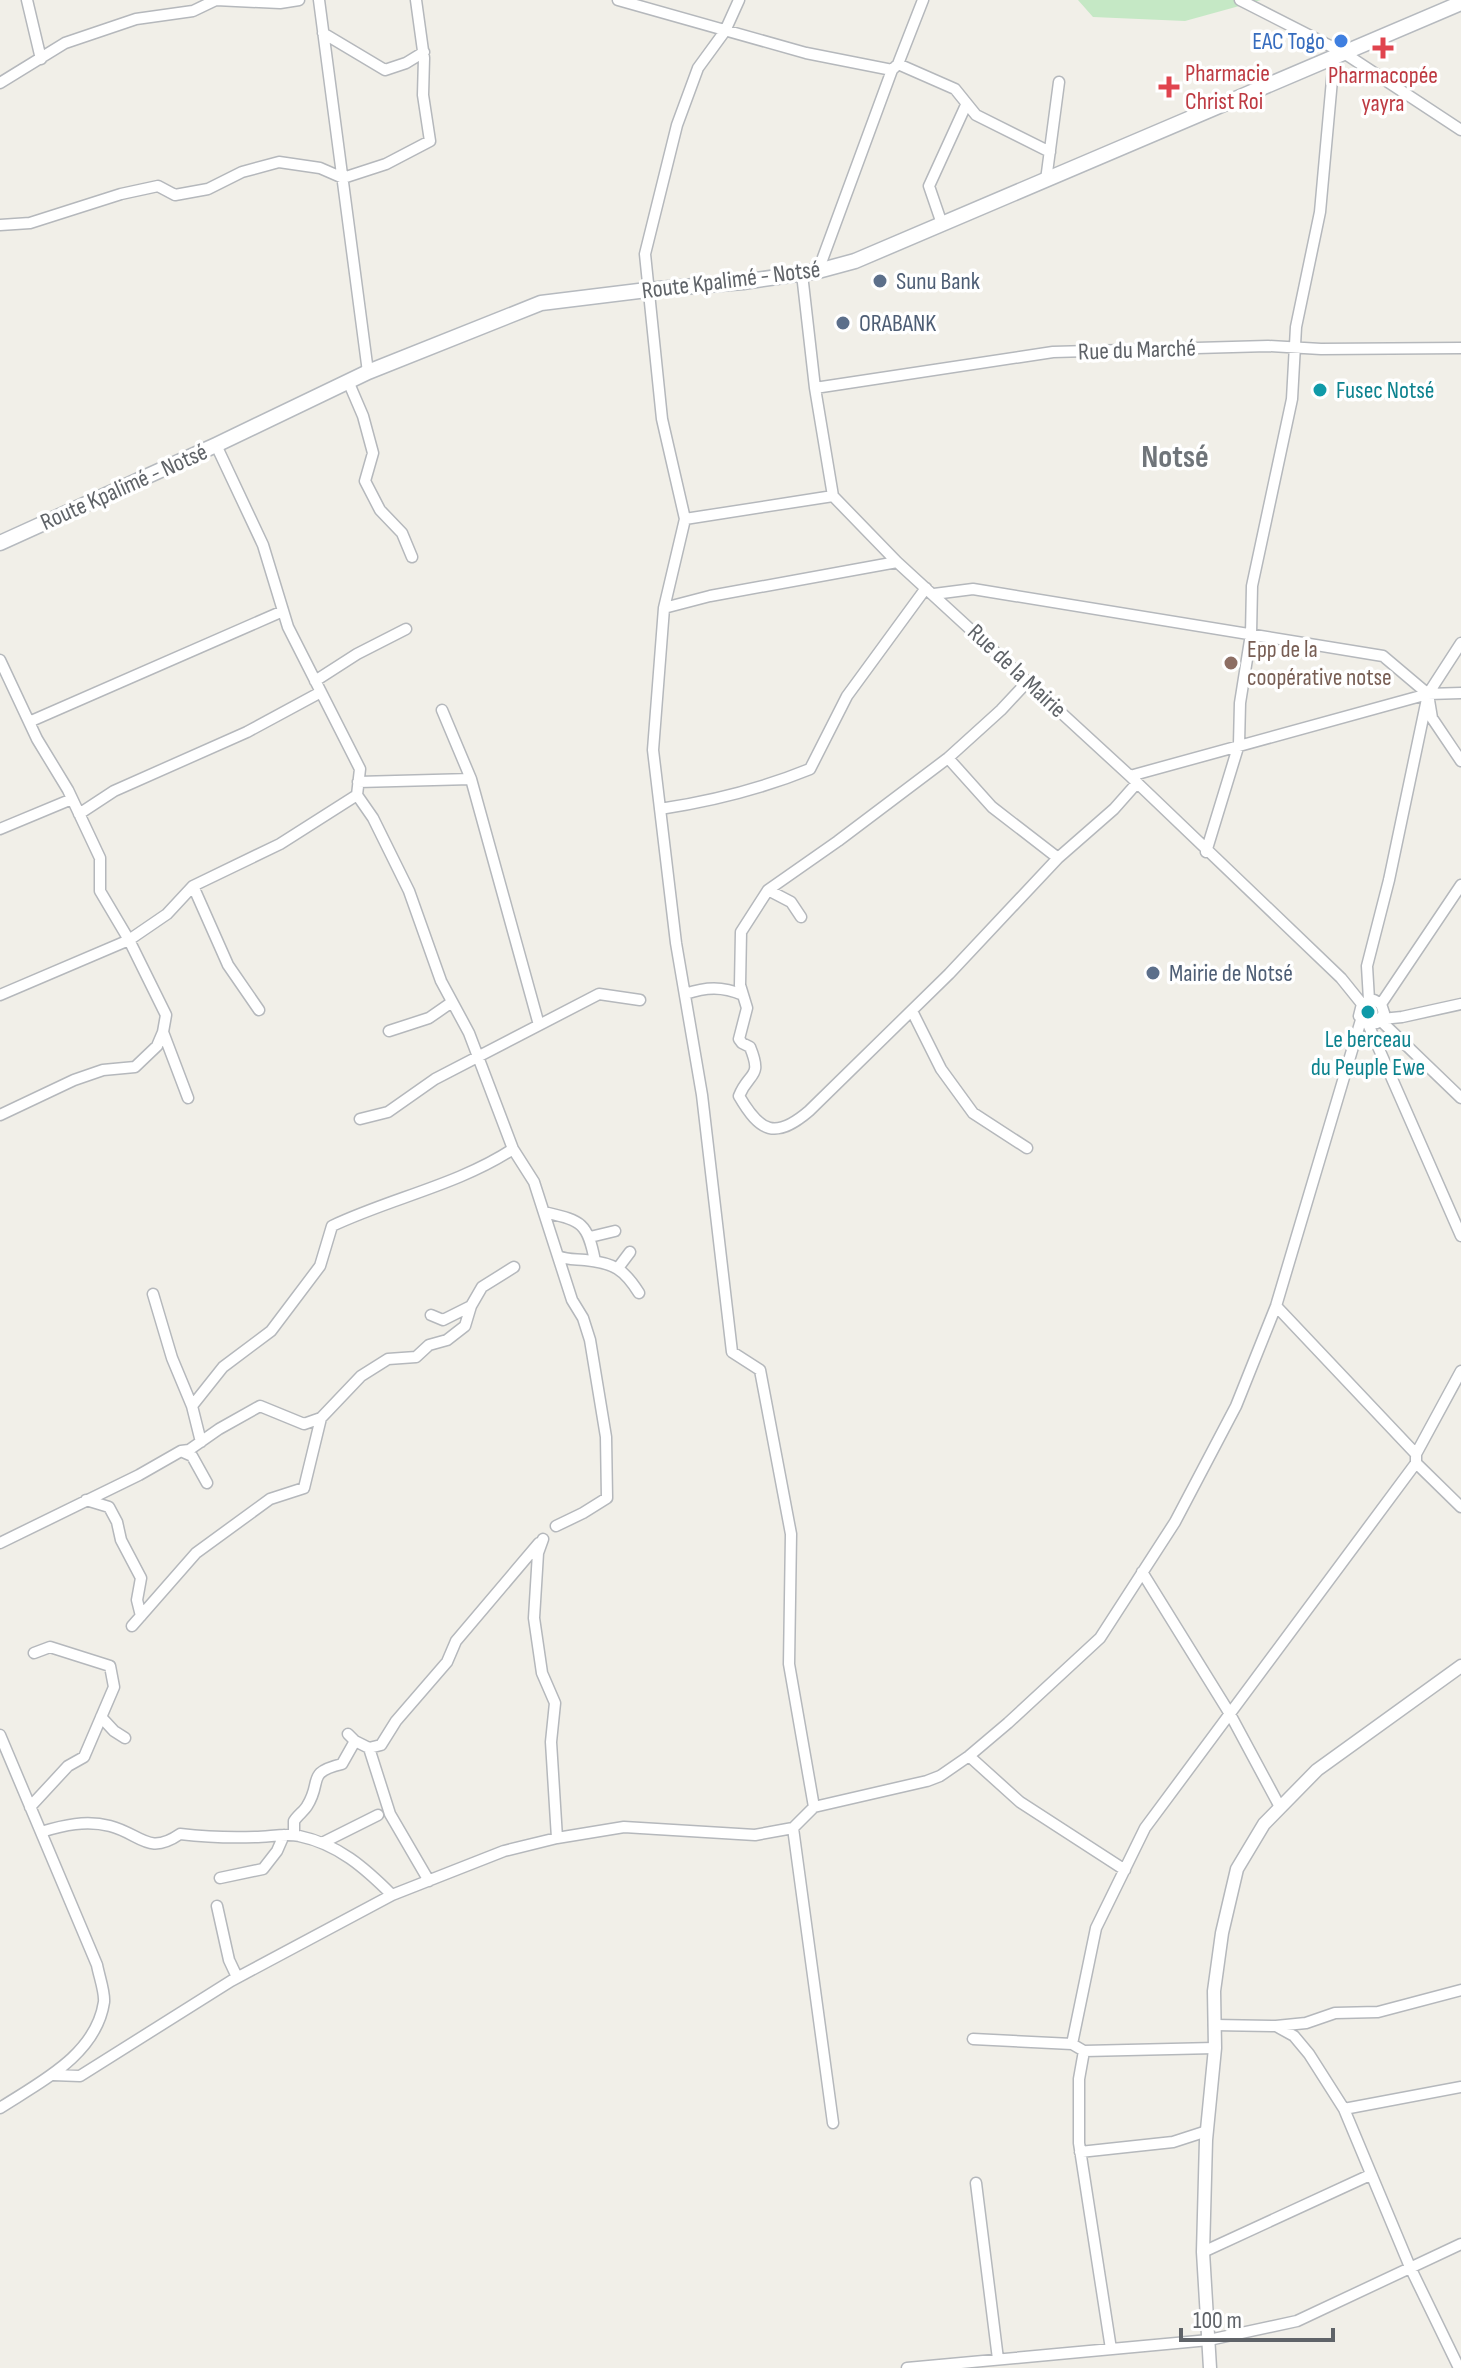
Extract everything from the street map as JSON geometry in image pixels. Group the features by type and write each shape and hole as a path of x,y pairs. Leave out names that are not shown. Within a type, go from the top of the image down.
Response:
{"main road":[{"name":"Route Kpalimé - Notsé","path":"0,543 368,372 541,303 802,274 876,253 1461,3"}],"street":[{"path":"27,0 41,59"},
{"path":"0,83 65,43 136,19 193,11 216,0 280,3 299,0"},
{"path":"319,0 368,372"},
{"path":"0,225 30,223 121,194 158,186 175,195 208,189 242,172 279,162 320,168 343,178 386,164 430,141 423,95 424,52 416,0"},
{"path":"618,0 806,53 895,67 955,89 976,115 1050,152"},
{"path":"739,0 725,31 698,68 677,125 645,254 662,419 685,519 664,608 653,750 676,943 702,1095 732,1352 760,1370 791,1534 789,1664 814,1807"},
{"path":"818,271 923,0"},
{"path":"1240,0 1461,130"},
{"path":"323,33 385,70 406,63 424,52"},
{"path":"1206,852 1239,744 1240,703 1251,634 1252,586 1292,399 1296,327 1320,212 1339,56"},
{"path":"1046,180 1059,82"},
{"path":"942,224 929,186 966,105"},
{"path":"685,519 833,496 815,388 802,274"},
{"name":"Rue du Marché","path":"815,388 1053,352 1295,347 1461,348"},
{"path":"348,381 363,416 373,453 365,481 380,510 402,533 412,557"},
{"path":"216,445 263,545 288,627 360,769 357,795 373,818 409,891 441,981 478,1057 513,1149 534,1182 572,1300 583,1318 590,1340 606,1437 607,1498 556,1526"},
{"name":"Rue de la Mairie","path":"833,496 897,562 1134,779 1206,852 1366,1002"},
{"path":"664,608 710,596 897,562"},
{"path":"660,809 768,787 810,769 847,696 930,591 973,589 1383,656 1428,694 1432,718 1461,761"},
{"path":"29,722 283,611"},
{"path":"315,681 406,629"},
{"path":"1461,643 1428,694 1389,880 1367,966 1366,1002 1358,1012 1461,1236"},
{"path":"0,660 100,858 100,891 129,940 166,1015 157,1046 135,1067 103,1070 74,1080 0,1114"},
{"path":"1028,681 948,758 768,890 741,932 740,985 747,1008 739,1039 750,1047 756,1068 739,1096 748,1111 764,1126 788,1127 809,1111 912,1011 1058,858 1114,809 1134,779 1239,744 1428,694 1461,693"},
{"path":"79,814 114,791 247,732 321,692"},
{"path":"442,710 471,779 539,1025"},
{"path":"948,758 992,807 1058,858"},
{"path":"358,782 471,779"},
{"path":"0,995 129,940 167,914 193,886 280,844 357,795"},
{"path":"0,829 72,799"},
{"path":"1381,1004 1461,885"},
{"path":"193,886 228,965 259,1010"},
{"path":"768,890 791,902 801,917"},
{"path":"685,994 705,988 724,988 743,995"},
{"path":"360,1119 388,1112 435,1079 599,994 640,1000"},
{"path":"389,1031 429,1018 452,1002"},
{"path":"1366,1002 1381,1004"},
{"path":"1381,1004 1384,1013 1382,1020"},
{"path":"1364,1022 1461,1004"},
{"path":"912,1011 941,1069 973,1113 1027,1148"},
{"path":"1382,1020 1461,1098"},
{"path":"53,2075 80,2076 237,1977 392,1895 504,1851 624,1827 755,1835 793,1828 814,1807 927,1781 969,1756 1100,1638 1175,1522 1236,1406 1276,1306 1364,1022"},
{"path":"163,1032 188,1098"},
{"path":"192,1406 223,1367 271,1331 320,1266 332,1226 358,1213 489,1165 513,1149"},
{"path":"544,1212 576,1219 590,1237 595,1261"},
{"path":"590,1237 615,1231"},
{"path":"618,1268 630,1252"},
{"path":"558,1256 618,1268 626,1273 639,1293"},
{"path":"0,1543 181,1451 189,1450 260,1406 304,1424 321,1418 361,1376 388,1359 416,1357 429,1345 447,1340 465,1326 471,1306 482,1287 514,1267"},
{"path":"153,1294 172,1358 192,1406 201,1442"},
{"path":"431,1315 443,1320 471,1306"},
{"path":"1276,1306 1461,1507"},
{"path":"1072,2044 1096,1928 1145,1828 1416,1458 1461,1371"},
{"path":"132,1626 196,1553 270,1499 304,1488 321,1418"},
{"path":"181,1451 192,1456 207,1483"},
{"path":"86,1500 109,1507 117,1522 121,1540 141,1578 137,1600 141,1616"},
{"path":"220,1878 263,1869 289,1835 294,1821 306,1809 318,1774 325,1768 342,1764 351,1738 369,1748 381,1745 396,1721 447,1662 456,1641 543,1539 538,1553 534,1618 542,1673 555,1703 551,1742 557,1838"},
{"path":"1142,1572 1230,1714 1280,1807"},
{"path":"30,1807 50,1789 68,1766 84,1757 114,1687 110,1666 50,1647 34,1653"},
{"path":"1210,2368 1203,2252 1207,2131 1215,2048 1214,1991 1222,1933 1237,1869 1264,1824 1317,1770 1461,1666"},
{"path":"101,1717 125,1738"},
{"path":"0,1735 97,1965 104,2001 89,2041 53,2075 0,2108"},
{"path":"369,1748 390,1814 429,1881"},
{"path":"969,1756 1020,1802 1125,1870"},
{"path":"322,1843 378,1815"},
{"path":"41,1832 70,1823 110,1826 152,1844 166,1844 180,1834 214,1839 289,1835 344,1852 392,1895"},
{"path":"793,1828 833,2123"},
{"path":"260,1837 273,1856"},
{"path":"217,1906 229,1960 237,1977"},
{"path":"1214,2025 1306,2023 1335,2013 1378,2012 1461,1990"},
{"path":"1276,2026 1294,2036 1309,2054 1344,2109 1410,2267 1458,2367"},
{"path":"973,2039 1072,2044 1084,2051 1215,2048"},
{"path":"1084,2051 1079,2079 1080,2152 1111,2349"},
{"path":"1344,2109 1461,2087"},
{"path":"1080,2152 1173,2142 1207,2131"},
{"path":"1203,2252 1370,2175"},
{"path":"976,2183 998,2359"},
{"path":"907,2368 1209,2340 1297,2321 1461,2244"}],"green space":[{"path":"1078,0 1261,0 1185,21 1093,17"}],"place":[{"name":"EAC Togo","path":"1341,41"},
{"name":"Pharmacopée yayra","path":"1383,48"},
{"name":"Pharmacie Christ Roi","path":"1169,87"},
{"name":"Sunu Bank","path":"880,281"},
{"name":"ORABANK","path":"843,323"},
{"name":"Fusec Notsé","path":"1320,390"},
{"name":"Epp de la coopérative notse","path":"1231,663"},
{"name":"Mairie de Notsé","path":"1153,973"},
{"name":"Le berceau du Peuple Ewe","path":"1368,1012"}],"district":[{"name":"Notsé","path":"1175,457"}]}
